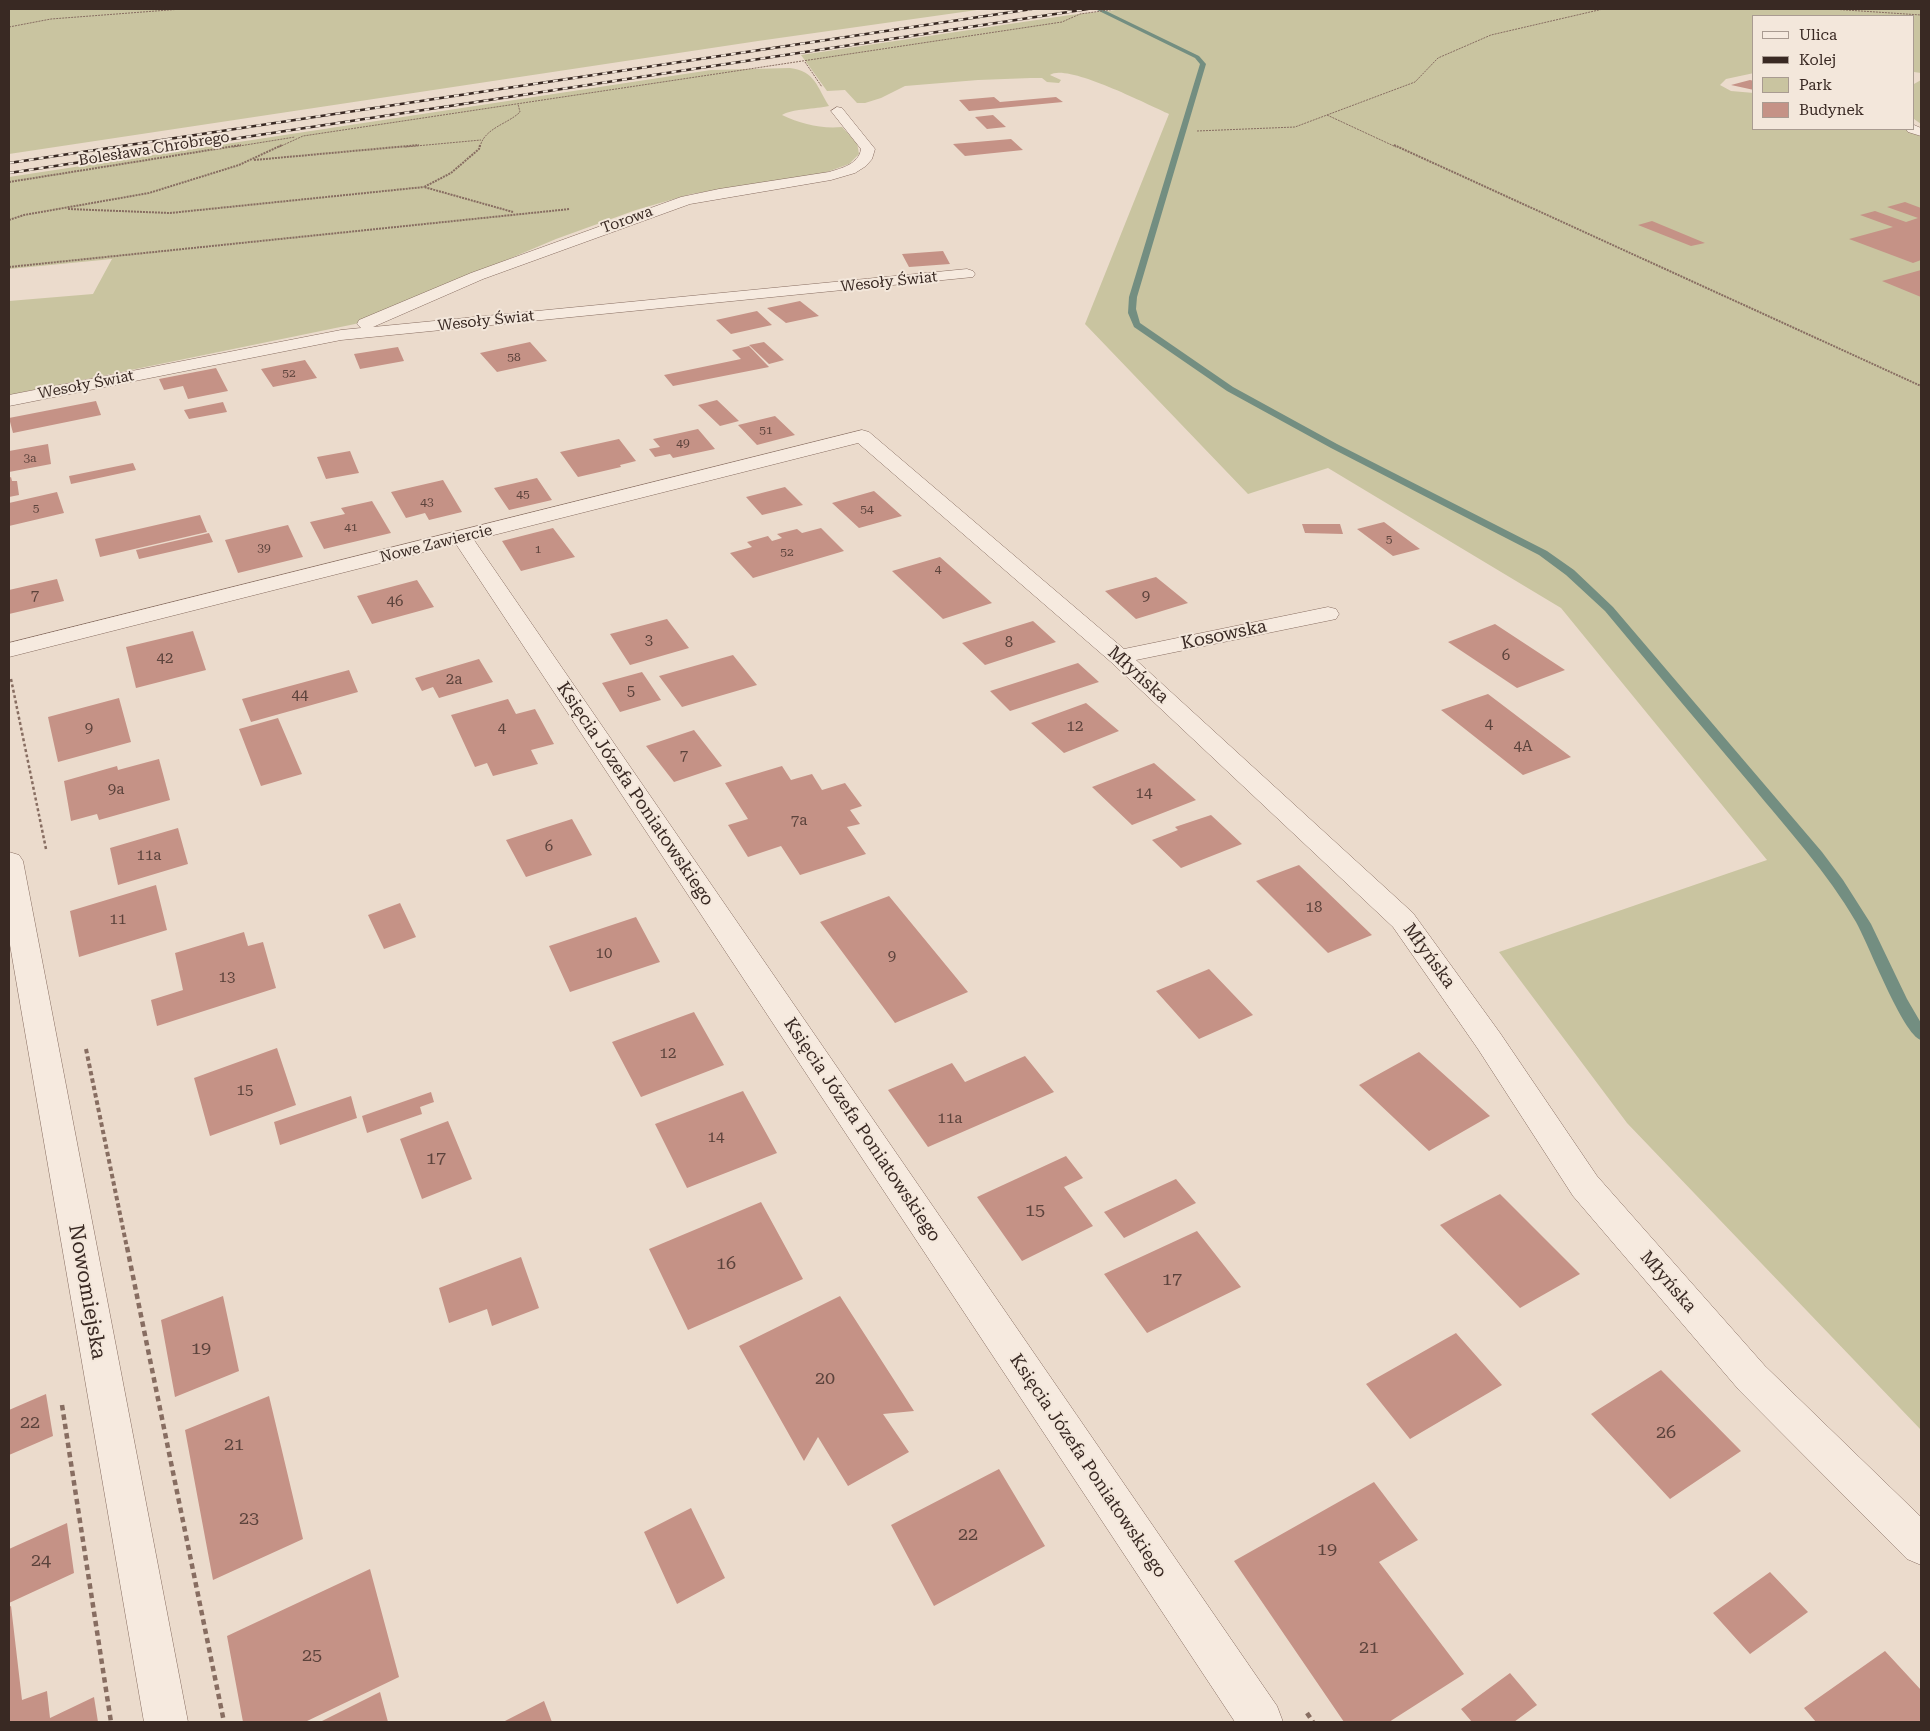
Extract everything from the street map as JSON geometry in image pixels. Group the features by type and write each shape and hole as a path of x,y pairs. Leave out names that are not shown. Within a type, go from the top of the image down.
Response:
{"street":[{"name":"Torowa","path":"341,335 486,273 671,205 719,193 831,176 850,170 861,163 867,156 868,149 837,111"},
{"name":"Wesoły Świat","path":"9,401 341,335 967,274"},
{"name":"Nowe Zawiercie","path":"9,650 862,436"},
{"name":"Młyńska","path":"862,436 1119,657 1403,920 1489,1041 1585,1186 1752,1378 1921,1545"},
{"name":"Księcia Józefa Poniatowskiego","path":"462,537 1261,1722"},
{"name":"Kosowska","path":"1119,657 1328,614"},
{"name":"Nowomiejska","path":"9,861 166,1722"}],"path":[{"path":"9,27 51,19 182,9"},
{"name":"Bolesława Chrobrego","path":"9,182 1062,22 1080,14 1116,9"},
{"path":"1197,131 1295,128 1415,82 1438,58 1491,35 1602,9"},
{"path":"1831,9 1921,15"},
{"path":"250,160 480,140 498,125 514,118 520,112 518,104"},
{"path":"1327,115 1921,386"},
{"path":"9,220 149,193 239,165 303,136"},
{"path":"60,209 170,213 424,187 451,173 479,149 480,140"},
{"path":"424,187 516,213"},
{"path":"9,267 516,213 573,209"},
{"path":"10,675 11,690 47,855"},
{"path":"85,1040 224,1722"}],"green space":[{"path":"9,9 984,9 758,41 9,154"},
{"path":"1125,9 1921,9 1921,73 1915,72 1915,15 1752,15 1752,73 1726,79 1720,85 1731,91 1752,93 1752,130 1910,130 1921,133 1921,1430 1627,1123 1499,952 1767,860 1561,608 1328,468 1248,494 1085,324 1169,114 1090,80 1059,73 1050,75 1061,80 1059,83 1047,82 1042,78 1031,78 905,86 881,98 865,103 857,103 845,90 827,91 801,55 1070,15"},
{"path":"790,68 810,76 829,106 797,110 782,115 811,125 842,127 857,143 859,154 849,164 824,173 691,194 636,210 556,239 355,324 9,395 9,301 93,294 112,259 9,269 9,177 711,70"},
{"path":"1921,80 1921,124 1915,120 1915,83"}],"building":[{"path":"1750,80 1752,80 1752,90 1731,85"},
{"path":"994,97 1000,102 1056,97 1063,102 969,111 959,100"},
{"path":"993,115 1006,127 987,129 975,117"},
{"path":"1011,139 1023,150 965,156 953,144"},
{"path":"1905,202 1921,208 1921,260 1913,263 1849,239 1893,227 1860,215 1875,211 1906,222 1918,218 1887,207"},
{"path":"1652,221 1705,243 1691,246 1638,225"},
{"path":"943,251 950,264 909,267 902,254"},
{"path":"1921,270 1921,297 1882,281"},
{"path":"800,301 819,316 786,323 767,308"},
{"path":"757,311 772,325 731,334 716,320"},
{"path":"530,342 547,361 497,372 480,353"},
{"path":"764,342 784,360 769,364 749,345"},
{"path":"749,346 769,367 673,386 664,375 741,359 732,350"},
{"path":"398,347 404,361 360,369 354,354"},
{"path":"305,360 317,378 273,387 261,369"},
{"path":"216,368 228,391 188,399 183,386 164,390 159,379"},
{"path":"717,400 739,421 720,426 698,405"},
{"path":"96,401 101,415 13,433 9,418"},
{"path":"223,402 227,412 189,419 184,410"},
{"path":"775,416 795,435 757,445 738,425"},
{"path":"698,429 715,449 673,458 670,454 655,457 649,449 660,447 653,439"},
{"path":"619,439 636,461 620,465 621,467 578,477 560,452"},
{"path":"48,444 51,464 9,472 9,451"},
{"path":"350,451 359,473 326,479 317,457"},
{"path":"133,463 136,470 71,484 69,476"},
{"path":"11,477 12,481 17,481 19,495 9,497 9,478"},
{"path":"537,478 552,500 509,510 494,488"},
{"path":"443,480 462,512 429,520 425,513 406,518 391,492"},
{"path":"785,487 803,505 762,515 746,497"},
{"path":"874,491 902,516 859,528 832,503"},
{"path":"57,492 64,513 9,526 9,503"},
{"path":"372,501 391,533 324,549 310,522 345,514 341,508"},
{"path":"200,515 207,532 100,557 95,539"},
{"path":"1384,522 1420,549 1393,556 1357,529"},
{"path":"1302,524 1340,524 1343,534 1305,533"},
{"path":"288,525 303,557 238,573 225,540"},
{"path":"553,528 575,557 521,571 502,541"},
{"path":"821,528 844,551 753,578 730,553 752,547 747,542 768,536 772,541 782,538 777,534 797,529 802,533"},
{"path":"209,533 213,542 139,559 136,550"},
{"path":"940,557 992,603 943,619 892,571"},
{"path":"1156,577 1188,603 1136,619 1105,591"},
{"path":"57,579 64,601 9,614 9,590"},
{"path":"417,580 434,607 372,624 357,596"},
{"path":"667,619 689,648 630,665 610,634"},
{"path":"1033,621 1056,642 985,665 962,643"},
{"path":"1495,624 1565,670 1517,688 1448,642"},
{"path":"193,631 206,670 136,688 126,647"},
{"path":"733,655 757,685 682,707 659,676"},
{"path":"479,659 493,682 439,698 433,687 422,691 415,678"},
{"path":"1078,663 1099,682 1010,711 990,691"},
{"path":"349,670 358,692 251,722 242,699"},
{"path":"642,672 661,700 620,712 602,683"},
{"path":"1488,694 1571,757 1523,775 1441,710"},
{"path":"119,698 131,742 58,762 48,717"},
{"path":"508,699 516,714 535,709 554,744 531,750 538,764 493,776 487,763 475,767 451,715"},
{"path":"1086,703 1119,731 1064,753 1031,723"},
{"path":"278,718 302,774 261,786 239,729"},
{"path":"694,730 722,766 674,782 646,746"},
{"path":"159,759 170,800 99,820 97,814 71,821 64,781 117,766 118,770"},
{"path":"1154,763 1196,800 1132,825 1092,787"},
{"path":"782,766 791,780 812,774 822,790 845,783 862,806 850,810 860,824 847,827 866,854 800,875 781,846 748,857 728,825 748,819 725,783"},
{"path":"1211,815 1242,844 1181,868 1152,840 1178,830 1175,827"},
{"path":"572,819 592,855 526,877 506,840"},
{"path":"178,828 188,864 118,885 110,848"},
{"path":"1299,865 1372,935 1328,953 1256,881"},
{"path":"156,885 167,930 79,957 70,911"},
{"path":"889,896 968,992 895,1023 820,922"},
{"path":"400,903 416,937 384,949 368,915"},
{"path":"636,917 660,962 570,992 549,946"},
{"path":"244,932 248,946 263,942 276,988 157,1026 151,1000 183,990 175,953"},
{"path":"1209,969 1253,1015 1199,1039 1156,991"},
{"path":"694,1012 724,1065 641,1097 612,1042"},
{"path":"277,1048 296,1105 210,1136 194,1078"},
{"path":"1419,1052 1490,1116 1429,1151 1359,1085"},
{"path":"1025,1056 1054,1092 928,1147 888,1090 952,1063 965,1082"},
{"path":"743,1091 777,1153 687,1188 655,1124"},
{"path":"431,1092 434,1102 420,1107 422,1114 367,1133 362,1116"},
{"path":"351,1096 357,1118 280,1145 274,1122"},
{"path":"448,1121 472,1179 422,1199 400,1139"},
{"path":"1066,1156 1083,1178 1064,1187 1093,1226 1022,1261 977,1197"},
{"path":"1176,1179 1196,1203 1124,1238 1104,1212"},
{"path":"1500,1194 1580,1274 1520,1308 1440,1225"},
{"path":"761,1202 803,1279 688,1330 649,1249"},
{"path":"1197,1231 1241,1287 1147,1333 1104,1274"},
{"path":"521,1257 539,1308 492,1326 487,1309 449,1323 439,1288"},
{"path":"223,1296 239,1371 175,1397 161,1320"},
{"path":"840,1296 914,1411 883,1414 909,1452 848,1486 818,1437 804,1461 739,1346"},
{"path":"1456,1333 1502,1385 1410,1439 1366,1384"},
{"path":"1661,1370 1741,1451 1670,1499 1591,1414"},
{"path":"46,1394 53,1436 9,1455 9,1410"},
{"path":"269,1396 303,1539 213,1580 185,1430"},
{"path":"999,1469 1045,1546 934,1606 891,1525"},
{"path":"1374,1482 1418,1540 1379,1562 1464,1674 1389,1722 1344,1722 1234,1561"},
{"path":"691,1508 725,1578 677,1604 644,1532"},
{"path":"67,1523 74,1573 9,1603 9,1549"},
{"path":"370,1569 399,1677 305,1722 243,1722 227,1636"},
{"path":"1770,1572 1808,1612 1750,1654 1713,1613"},
{"path":"11,1606 22,1700 47,1691 50,1718 94,1697 98,1722 9,1722 9,1607"},
{"path":"1885,1651 1921,1690 1921,1722 1816,1722 1804,1708"},
{"path":"1510,1673 1537,1705 1514,1722 1472,1722 1461,1709"},
{"path":"380,1692 388,1722 320,1722"},
{"path":"544,1701 552,1722 503,1722"}],"waterway":[{"path":"1098,9 1197,57 1203,64 1133,297 1132,313 1137,325 1230,389 1334,446 1543,553 1578,579 1609,609 1824,864 1864,924 1900,999 1921,1034"}],"railway":[{"path":"9,163 1032,9"},
{"path":"9,173 1088,9"}]}
